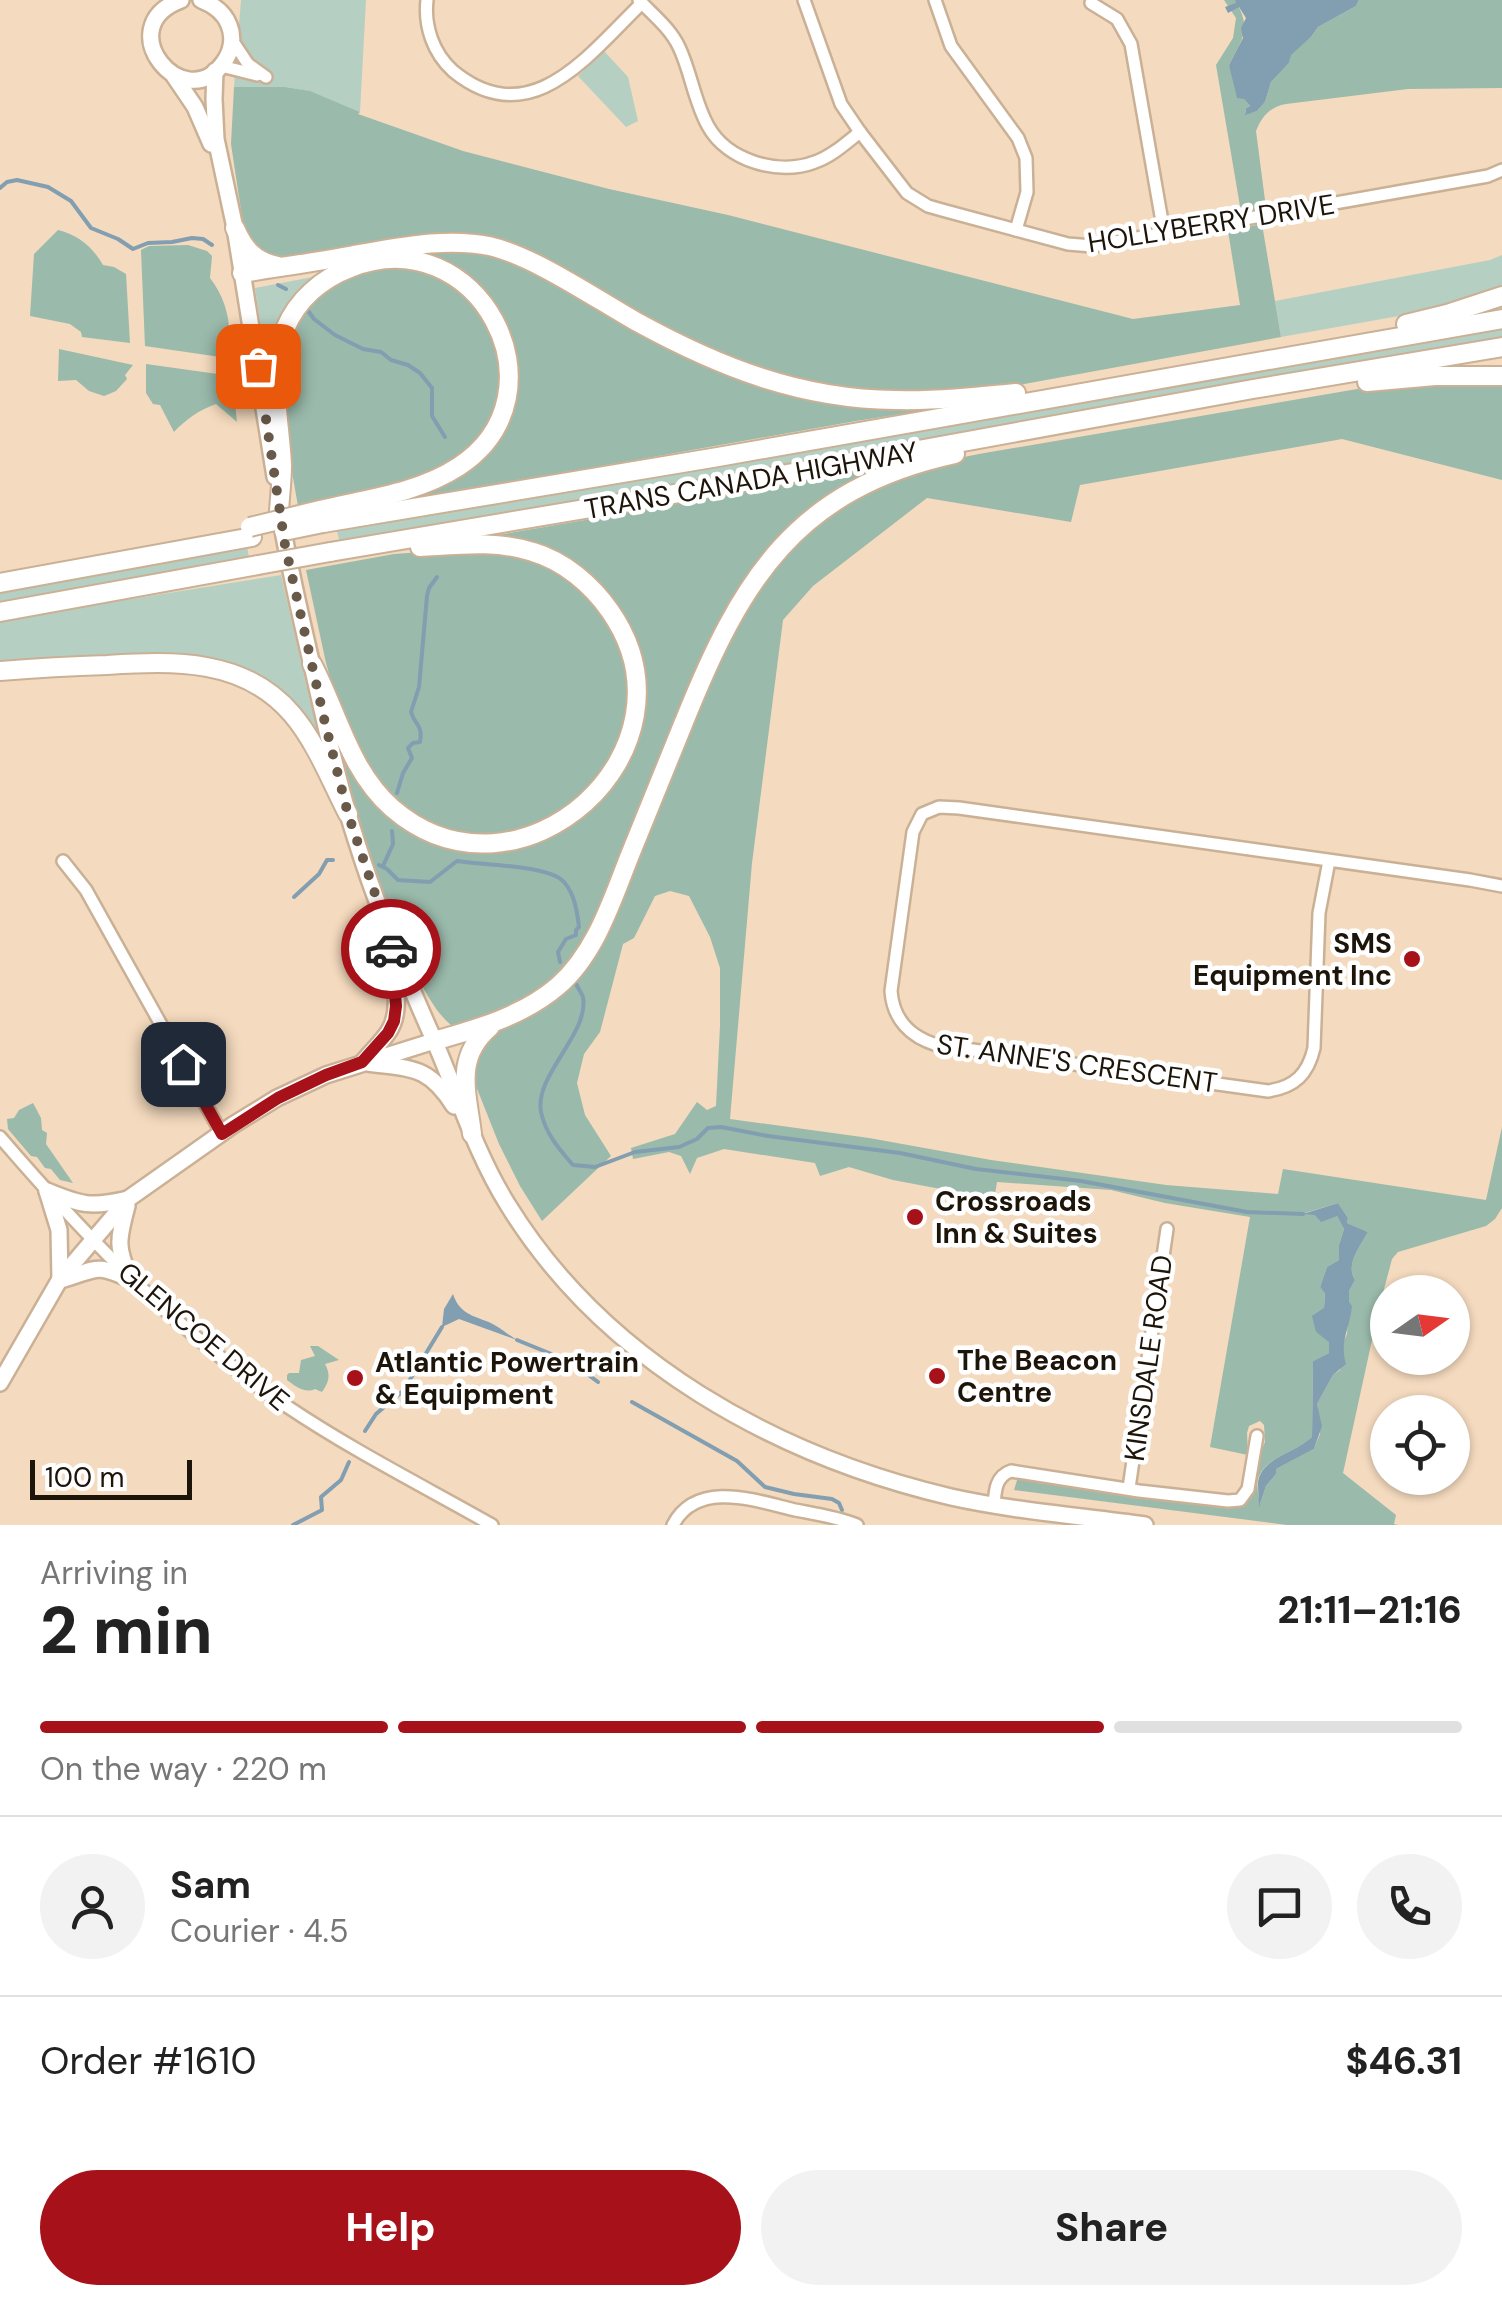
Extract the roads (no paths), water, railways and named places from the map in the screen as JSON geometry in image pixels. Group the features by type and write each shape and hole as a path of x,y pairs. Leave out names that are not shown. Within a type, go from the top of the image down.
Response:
{"highway":[{"path":"235,228 252,255 265,263 284,266"},
{"path":"242,277 284,266 432,244 489,246 536,265 712,360 782,384 845,396 895,400 991,396 1107,380 1208,360 1231,365 1247,353 1401,325 1502,296"},
{"path":"242,277 371,260 431,265 471,288 490,311 502,337 508,369 506,399 491,434 474,454 460,466 417,486 322,517"},
{"path":"279,510 282,470 275,385 284,332 295,310 318,285 371,260"},
{"name":"TRANS CANADA HIGHWAY","path":"0,583 322,517 736,454 1502,318"},
{"name":"TRANS CANADA HIGHWAY","path":"0,612 1502,347"},
{"path":"434,1041 469,1032 530,1006 557,987 586,953 604,920 697,688 728,622 760,572 803,526 848,493 918,464 982,448 1232,402 1247,390 1272,395 1399,378 1502,376"},
{"path":"312,664 346,744 380,796 420,827 471,842 525,837 576,812 612,773 627,744 636,709 631,653 616,618 594,590 551,559 517,548 480,544 330,552"},
{"path":"0,670 184,662 242,676 274,696 297,720 348,814"},
{"path":"472,1134 465,1082 467,1058 474,1043 498,1020"}],"main road":[{"path":"148,0 154,23"},
{"path":"181,0 168,6 154,23 152,49 160,65 188,93 224,181"},
{"path":"201,0 215,7 230,32"},
{"path":"230,0 228,54 218,69 214,99 216,139 235,228 291,576 348,814 389,935 472,1134 510,1209 550,1264 614,1331 670,1374 740,1417 840,1461 922,1489 994,1505 1145,1525"},
{"path":"174,76 196,79 218,69"},
{"path":"362,1062 388,1033 396,1014 389,935"},
{"path":"0,1383 60,1279 128,1199 278,1098 326,1075 434,1041"},
{"path":"362,1062 415,1070 430,1077 448,1096 472,1134"},
{"path":"46,1192 92,1206 128,1199"},
{"path":"46,1192 59,1230 60,1279"},
{"path":"128,1199 118,1242 130,1279"},
{"path":"60,1279 96,1268 130,1279"}],"street":[{"path":"427,0 432,41 446,64 478,86 508,94 552,85 641,1 678,44 708,128 736,154 761,164 804,166 833,154 860,132"},
{"name":"HOLLYBERRY DRIVE","path":"804,0 841,104 898,183 916,200 1080,246 1488,176 1502,170"},
{"path":"935,0 952,46 1018,138 1026,158 1027,192 1016,230"},
{"path":"1091,3 1117,20 1131,44 1164,234"},
{"path":"218,69 266,77 248,64 230,32"},
{"name":"ST. ANNE'S CRESCENT","path":"1330,861 1319,913 1314,1048 1300,1079 1279,1090 937,1045 907,1029 894,1011 891,991 913,832 922,814 930,809 948,806 959,808 1330,861 1502,886"},
{"path":"64,861 86,890 222,1134"},
{"name":"GLENCOE DRIVE","path":"0,1137 46,1192 130,1279 238,1371 289,1408 492,1525"},
{"name":"KINSDALE ROAD","path":"1129,1488 1167,1229"},
{"path":"994,1505 999,1480 1011,1471 1240,1500 1248,1489 1258,1436"},
{"path":"674,1525 680,1513 692,1505 734,1496 856,1525"}],"water":[{"path":"1235,0 1359,0 1356,6 1318,27 1271,82 1265,102 1257,111 1245,115 1250,106 1237,98 1229,65 1243,38 1241,28 1246,18 1239,7 1228,13 1225,7 1236,3"},
{"path":"1338,1203 1347,1223 1368,1232 1352,1268 1355,1280 1349,1291 1352,1306 1344,1341 1346,1364 1333,1375 1317,1404 1322,1426 1314,1449 1276,1469 1259,1507 1258,1483 1265,1467 1312,1437 1313,1361 1329,1353 1329,1342 1316,1332 1312,1316 1324,1308 1325,1293 1320,1287 1327,1267 1339,1260 1344,1229 1337,1216 1321,1222 1315,1215 1303,1214"},
{"path":"453,1294 466,1312 517,1340 459,1319 442,1327 444,1309"}],"waterway":[{"path":"0,188 17,180 48,187 71,201 91,228 133,249 148,243 192,238 212,245"},
{"path":"278,285 286,289"},
{"path":"306,308 335,335 363,349 381,352 420,373 432,388 432,416 445,437"},
{"path":"397,793 412,758 408,748 420,742 420,728 411,712 419,687 427,596 437,577"},
{"path":"383,866 393,844 392,831"},
{"path":"294,897 319,874 327,860 333,860"},
{"path":"379,865 398,880 430,882 457,861 530,869 556,876 571,892 579,927 558,952 560,962"},
{"path":"576,984 583,997 583,1011 541,1098 546,1127 573,1165 595,1167 635,1152 679,1147 697,1139 708,1128 721,1127 900,1153 976,1169 1081,1181 1247,1212 1303,1214"},
{"path":"365,1431 376,1414 403,1391 442,1327"},
{"path":"517,1340 571,1362 598,1382"},
{"path":"632,1402 737,1461 765,1487 832,1499 842,1510"},
{"path":"293,1525 322,1510 321,1497 341,1480 349,1462"}],"place":[{"name":"SMS Equipment Inc","path":"1412,959"},
{"name":"Crossroads Inn & Suites","path":"915,1217"},
{"name":"The Beacon Centre","path":"937,1376"},
{"name":"Atlantic Powertrain & Equipment","path":"355,1378"}]}
